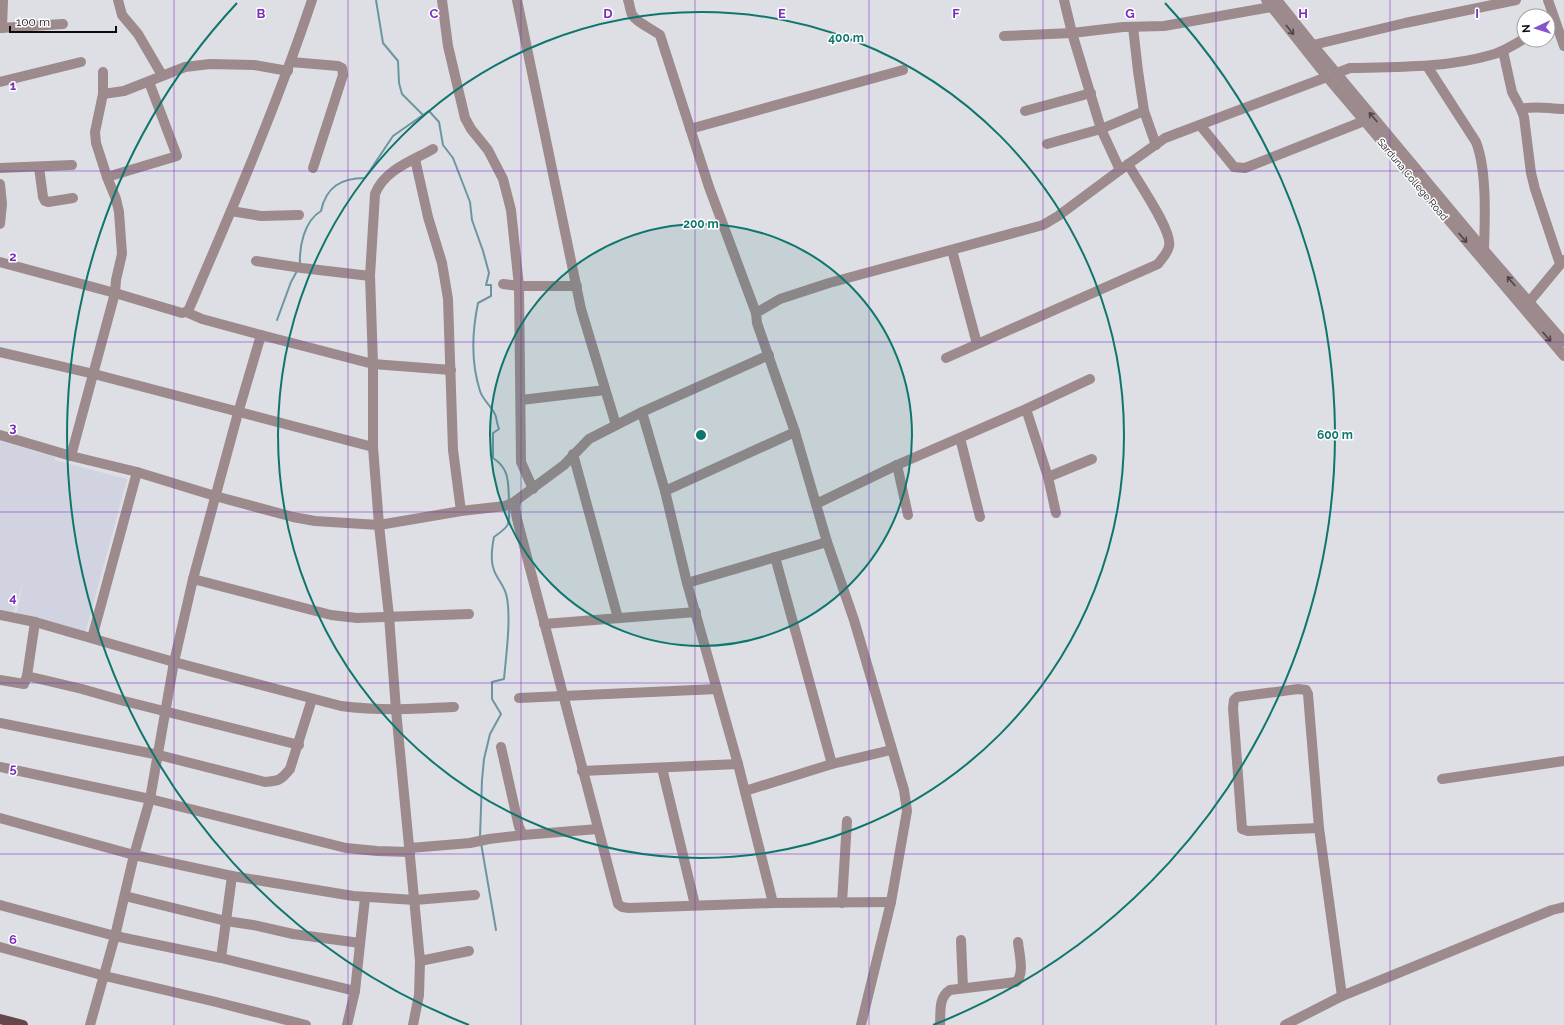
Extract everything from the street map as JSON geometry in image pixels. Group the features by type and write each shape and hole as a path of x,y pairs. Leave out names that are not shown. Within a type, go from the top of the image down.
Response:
{"main road":[{"path":"0,1019 23,1025"}],"street":[{"path":"3,0 1,28 63,24"},
{"path":"118,0 122,15 138,34 162,75"},
{"path":"186,312 189,309 231,211 290,66 312,0"},
{"path":"442,0 448,46 465,118 471,129 488,150 502,179 511,210 519,286 521,462 532,489"},
{"path":"517,0 581,309 616,425"},
{"path":"628,0 632,15 660,35 709,187 756,313 757,323 795,432 827,542 866,659 904,790 907,811 891,902 860,1025"},
{"path":"946,358 1158,264 1166,254 1170,245 1166,229 1124,167 1101,129 1072,33 1064,0"},
{"path":"1313,45 1405,23 1516,0"},
{"path":"1004,36 1072,33 1133,27 1164,26 1271,2"},
{"name":"Sarduna College Road","path":"1271,2 1313,45 1364,121 1564,356"},
{"name":"Sarduna College Road","path":"1271,2 1332,75 1564,342"},
{"path":"1556,20 1564,46"},
{"path":"1133,27 1144,111 1156,145"},
{"path":"756,313 762,308 780,300 829,283 1043,225 1058,216 1165,138 1350,68 1443,65 1491,55 1503,51 1516,44"},
{"path":"1503,51 1512,92 1524,117 1529,158 1535,189 1562,262 1529,302"},
{"path":"0,82 81,62"},
{"path":"103,94 124,91 185,67 210,64 338,66 342,68 343,75 313,168"},
{"path":"1427,66 1476,142 1480,153 1485,219 1484,250"},
{"path":"690,129 903,70"},
{"path":"71,456 115,293 116,280 122,254 121,233 116,199 96,143 95,132 103,94 103,72"},
{"path":"107,177 176,156 149,82"},
{"path":"1025,111 1091,93"},
{"path":"1521,109 1532,106 1564,109"},
{"path":"1047,144 1101,129 1144,111"},
{"path":"1200,125 1234,167 1245,168 1364,121"},
{"path":"413,1025 419,995 420,961 373,447 373,364 370,276 375,194 378,186 388,174 433,149"},
{"path":"415,159 428,217 442,263 448,299 453,450 461,511"},
{"path":"0,168 72,165"},
{"path":"39,167 43,197 45,201 48,202 73,198"},
{"path":"0,184 2,204 0,224"},
{"path":"231,211 261,216 298,215"},
{"path":"952,250 977,344"},
{"path":"256,261 298,268 370,276"},
{"path":"0,262 182,313 186,312 262,335 373,364 451,370"},
{"path":"503,284 519,286 577,286"},
{"path":"90,1025 105,976 134,855 150,799 159,755 174,662 193,580 238,413 262,335"},
{"path":"0,352 94,374 238,413 373,447"},
{"path":"0,435 71,456 137,472 293,517 316,521 379,525 512,503 564,465 589,439 642,412 769,355"},
{"path":"816,504 897,464 1026,409 1090,379"},
{"path":"521,400 605,390"},
{"path":"1026,409 1048,477 1056,513"},
{"path":"642,412 665,491 687,583 738,764 773,903"},
{"path":"665,491 795,432"},
{"path":"960,438 980,517"},
{"path":"573,454 618,618"},
{"path":"1048,477 1092,459"},
{"path":"897,464 908,515"},
{"path":"92,638 137,472"},
{"path":"512,503 515,508 562,696 618,904 622,907 629,908 773,903 891,902"},
{"path":"687,583 827,542"},
{"path":"775,556 832,764"},
{"path":"193,580 331,615 357,618 469,614"},
{"path":"544,624 696,612"},
{"path":"0,615 35,622 174,662 341,706 364,709 396,710 454,707"},
{"path":"0,680 24,684 27,676 35,622"},
{"path":"27,676 299,746"},
{"path":"519,698 717,689"},
{"path":"1320,828 1242,830 1233,708 1234,700 1237,697 1298,689 1306,690 1308,694 1320,828 1342,996"},
{"path":"0,723 159,755 265,782 276,782 283,778 290,770 299,746 312,699"},
{"path":"500,747 519,827 523,835"},
{"path":"745,791 832,764 892,750"},
{"path":"1442,779 1564,761"},
{"path":"582,771 738,764"},
{"path":"0,767 150,799 346,848 377,851 410,850 523,835 598,829"},
{"path":"662,768 695,905"},
{"path":"0,818 134,855 232,876 365,898 415,900 475,895"},
{"path":"842,903 847,821"},
{"path":"221,958 232,876"},
{"path":"125,896 226,921 253,925 293,934 360,944"},
{"path":"347,1025 355,991 365,898"},
{"path":"0,905 115,936 221,958 355,991"},
{"path":"1284,1025 1342,996 1552,910 1564,907"},
{"path":"961,940 963,988"},
{"path":"940,1025 941,1001 944,994 950,990 1016,982 1019,979 1021,973 1018,942"},
{"path":"0,947 105,976 306,1025"},
{"path":"420,961 469,952"}],"shaded area":[{"path":"0,441 55,457 54,460 127,479 85,634 16,616 23,583 13,614 0,610"}],"waterway":[{"path":"300,265 300,250 304,235 310,221 321,211 323,203 331,190 342,182 356,178 365,178 393,136 423,115 402,94 399,83 398,61 383,43 376,0"},
{"path":"423,115 429,111 439,122 443,145 453,158 470,202 472,220 489,273 486,285 491,285 491,296 478,303 473,347 475,370 480,391 483,398 495,414 499,429 493,433 493,458 503,467 507,477 509,500"},
{"path":"277,320 291,282 297,271"},
{"path":"480,837 484,759 490,734 501,714 492,699 492,682 504,679 508,628 507,598 505,590 495,574 492,549 494,537 507,526 509,509"},
{"path":"481,843 496,930"}]}
